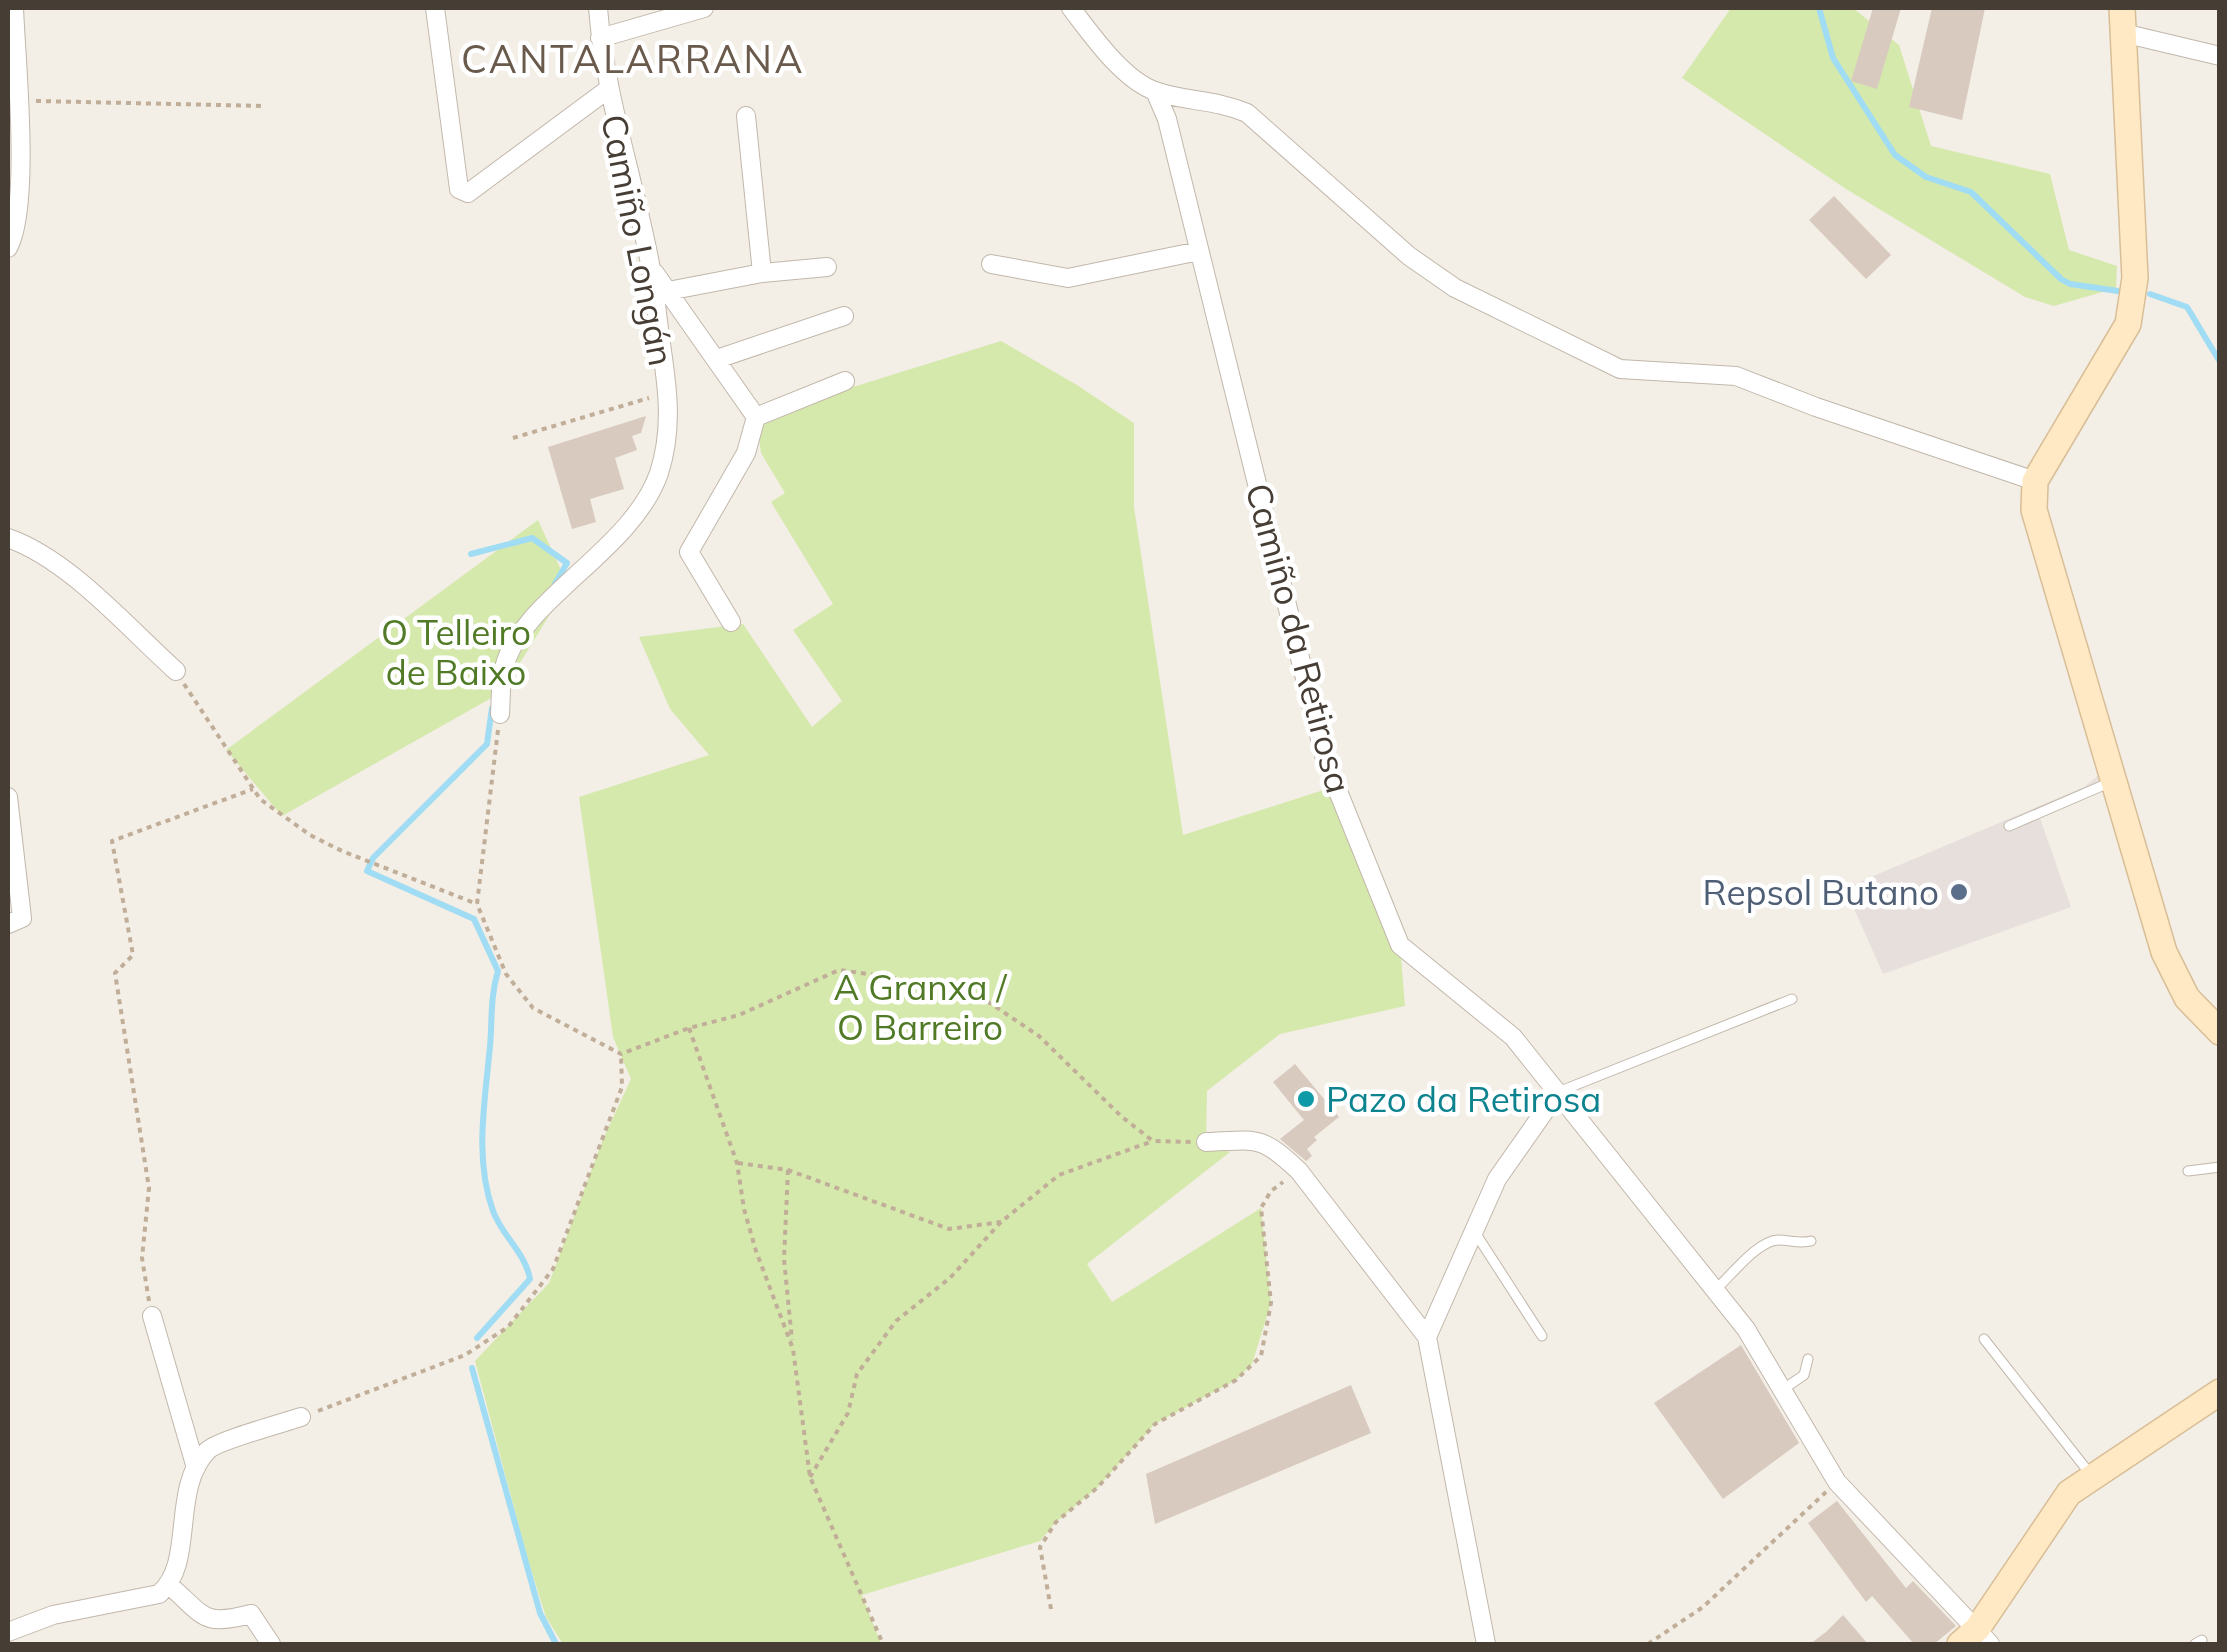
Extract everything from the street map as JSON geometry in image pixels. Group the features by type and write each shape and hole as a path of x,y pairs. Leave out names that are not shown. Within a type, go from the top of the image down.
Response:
{"street":[{"path":"8,248 16,222 18,100 14,8"},
{"path":"435,8 460,188 468,193 607,90"},
{"name":"Camiño Longán","path":"500,714 504,666 520,636 629,526 658,475 667,441 670,409 651,268 607,90 598,8"},
{"path":"600,38 704,8"},
{"path":"1071,8 1102,48 1141,83 1155,91 1222,102 1247,113 1409,256 1455,288 1620,369 1736,376 2035,481"},
{"path":"2220,56 2122,20 2135,278 2128,324 2035,481 2034,510 2164,952 2187,998 2220,1032"},
{"name":"Camiño da Retirosa","path":"1155,91 1166,119 1200,252 1325,759 1400,945 1514,1037 1746,1330 1836,1482 1976,1639"},
{"path":"746,116 762,273"},
{"path":"991,264 1068,278 1200,252"},
{"path":"668,290 762,273 826,267"},
{"path":"651,268 756,417 746,452 689,552 731,622"},
{"path":"717,358 844,316"},
{"path":"756,417 846,380"},
{"path":"8,538 61,567 176,670"},
{"path":"8,797 22,918 8,924"},
{"path":"1428,1337 1497,1179 1558,1092"},
{"path":"1206,1142 1259,1140 1278,1151 1299,1170 1428,1337 1486,1644"},
{"path":"152,1316 196,1468"},
{"path":"1976,1639 2069,1494 2220,1392"},
{"path":"8,1632 53,1615 158,1594 169,1585 175,1570 189,1479 208,1448 301,1418"},
{"path":"169,1585 211,1620 220,1622 251,1614 271,1644"}],"lane":[{"path":"2009,826 2114,782"},
{"path":"1558,1092 1792,999"},
{"path":"2188,1171 2220,1168"},
{"path":"1474,1232 1542,1336"},
{"path":"1715,1290 1742,1266 1746,1257 1774,1240 1811,1241"},
{"path":"1984,1339 2093,1477"},
{"path":"1782,1390 1804,1375 1808,1360"}],"path":[{"path":"18,100 266,106"},
{"path":"513,438 668,392"},
{"path":"176,670 260,798 310,835 369,863 478,904"},
{"path":"500,714 478,904 506,974 533,1008 621,1054 689,1028 739,1015 839,970 890,977 984,999 1039,1036 1153,1142"},
{"path":"152,1316 142,1258 149,1188 115,974 133,955 112,841 253,789"},
{"path":"689,1028 738,1163 744,1208 756,1250 793,1349"},
{"path":"301,1418 465,1356 508,1326 552,1269 622,1088 621,1054"},
{"path":"810,1478 848,1412 857,1374 896,1321 950,1278 1001,1222 1060,1175 1153,1142 1206,1142"},
{"path":"738,1163 788,1170 949,1229 1001,1222"},
{"path":"788,1170 784,1259 810,1478 883,1644"},
{"path":"1052,1609 1040,1548 1056,1522 1097,1488 1155,1424 1236,1380 1261,1356 1272,1304 1262,1208 1271,1190 1299,1170"},
{"path":"1648,1644 1703,1606 1836,1482"}],"shaded area":[{"path":"2100,774 2104,790 2040,818 2071,907 1883,974 1845,888 2084,787"}],"green space":[{"path":"1731,8 1853,8 1899,45 1931,146 2050,174 2069,250 2117,266 2116,288 2054,306 2025,297 1846,189 1682,78"},
{"name":"A Granxa / O Barreiro","path":"1001,341 1134,423 1134,507 1183,835 1336,786 1400,945 1405,1006 1280,1034 1207,1091 1206,1142 1230,1152 1087,1264 1112,1302 1261,1208 1271,1303 1252,1364 1236,1380 1155,1424 1097,1488 1056,1522 1040,1541 862,1595 881,1644 563,1644 546,1617 528,1560 475,1361 549,1283 603,1139 631,1079 613,1037 579,797 709,755 670,709 639,637 743,624 812,727 842,701 793,630 833,604 771,502 785,493 761,453 756,417"},
{"name":"O Telleiro de Baixo","path":"538,520 568,585 502,692 282,816 226,750"}],"building":[{"path":"1873,8 1901,8 1877,89 1851,81"},
{"path":"1932,8 1985,8 1962,120 1909,107"},
{"path":"1834,196 1891,255 1866,279 1809,220"},
{"path":"646,416 641,433 632,436 637,450 615,458 624,489 590,499 596,522 572,529 548,447"},
{"name":"Pazo da Retirosa","path":"1295,1064 1339,1117 1314,1137 1317,1140 1307,1149 1312,1156 1306,1161 1280,1139 1304,1120 1273,1082"},
{"path":"1741,1345 1799,1443 1723,1499 1654,1403"},
{"path":"1351,1385 1371,1433 1155,1524 1146,1474"},
{"path":"1837,1501 1906,1588 1913,1581 1956,1626 1934,1644 1914,1644 1872,1596 1866,1602 1808,1523"},
{"path":"1843,1615 1868,1644 1810,1644 1826,1632"}],"waterway":[{"path":"1819,8 1833,58 1895,155 1926,177 1971,192 2061,279 2070,284 2118,291"},
{"path":"2150,294 2187,307 2220,362"},
{"path":"471,554 532,538 567,563 555,584"},
{"path":"477,1338 530,1279 493,1211 484,1173 483,1114 498,971 474,919 367,871 373,858 487,744 492,708"},
{"path":"472,1368 540,1613 556,1644"}],"place":[{"name":"Repsol Butano","path":"1959,892"},
{"name":"Pazo da Retirosa","path":"1306,1099"}],"district":[{"name":"CANTALARRANA","path":"633,59"}]}
